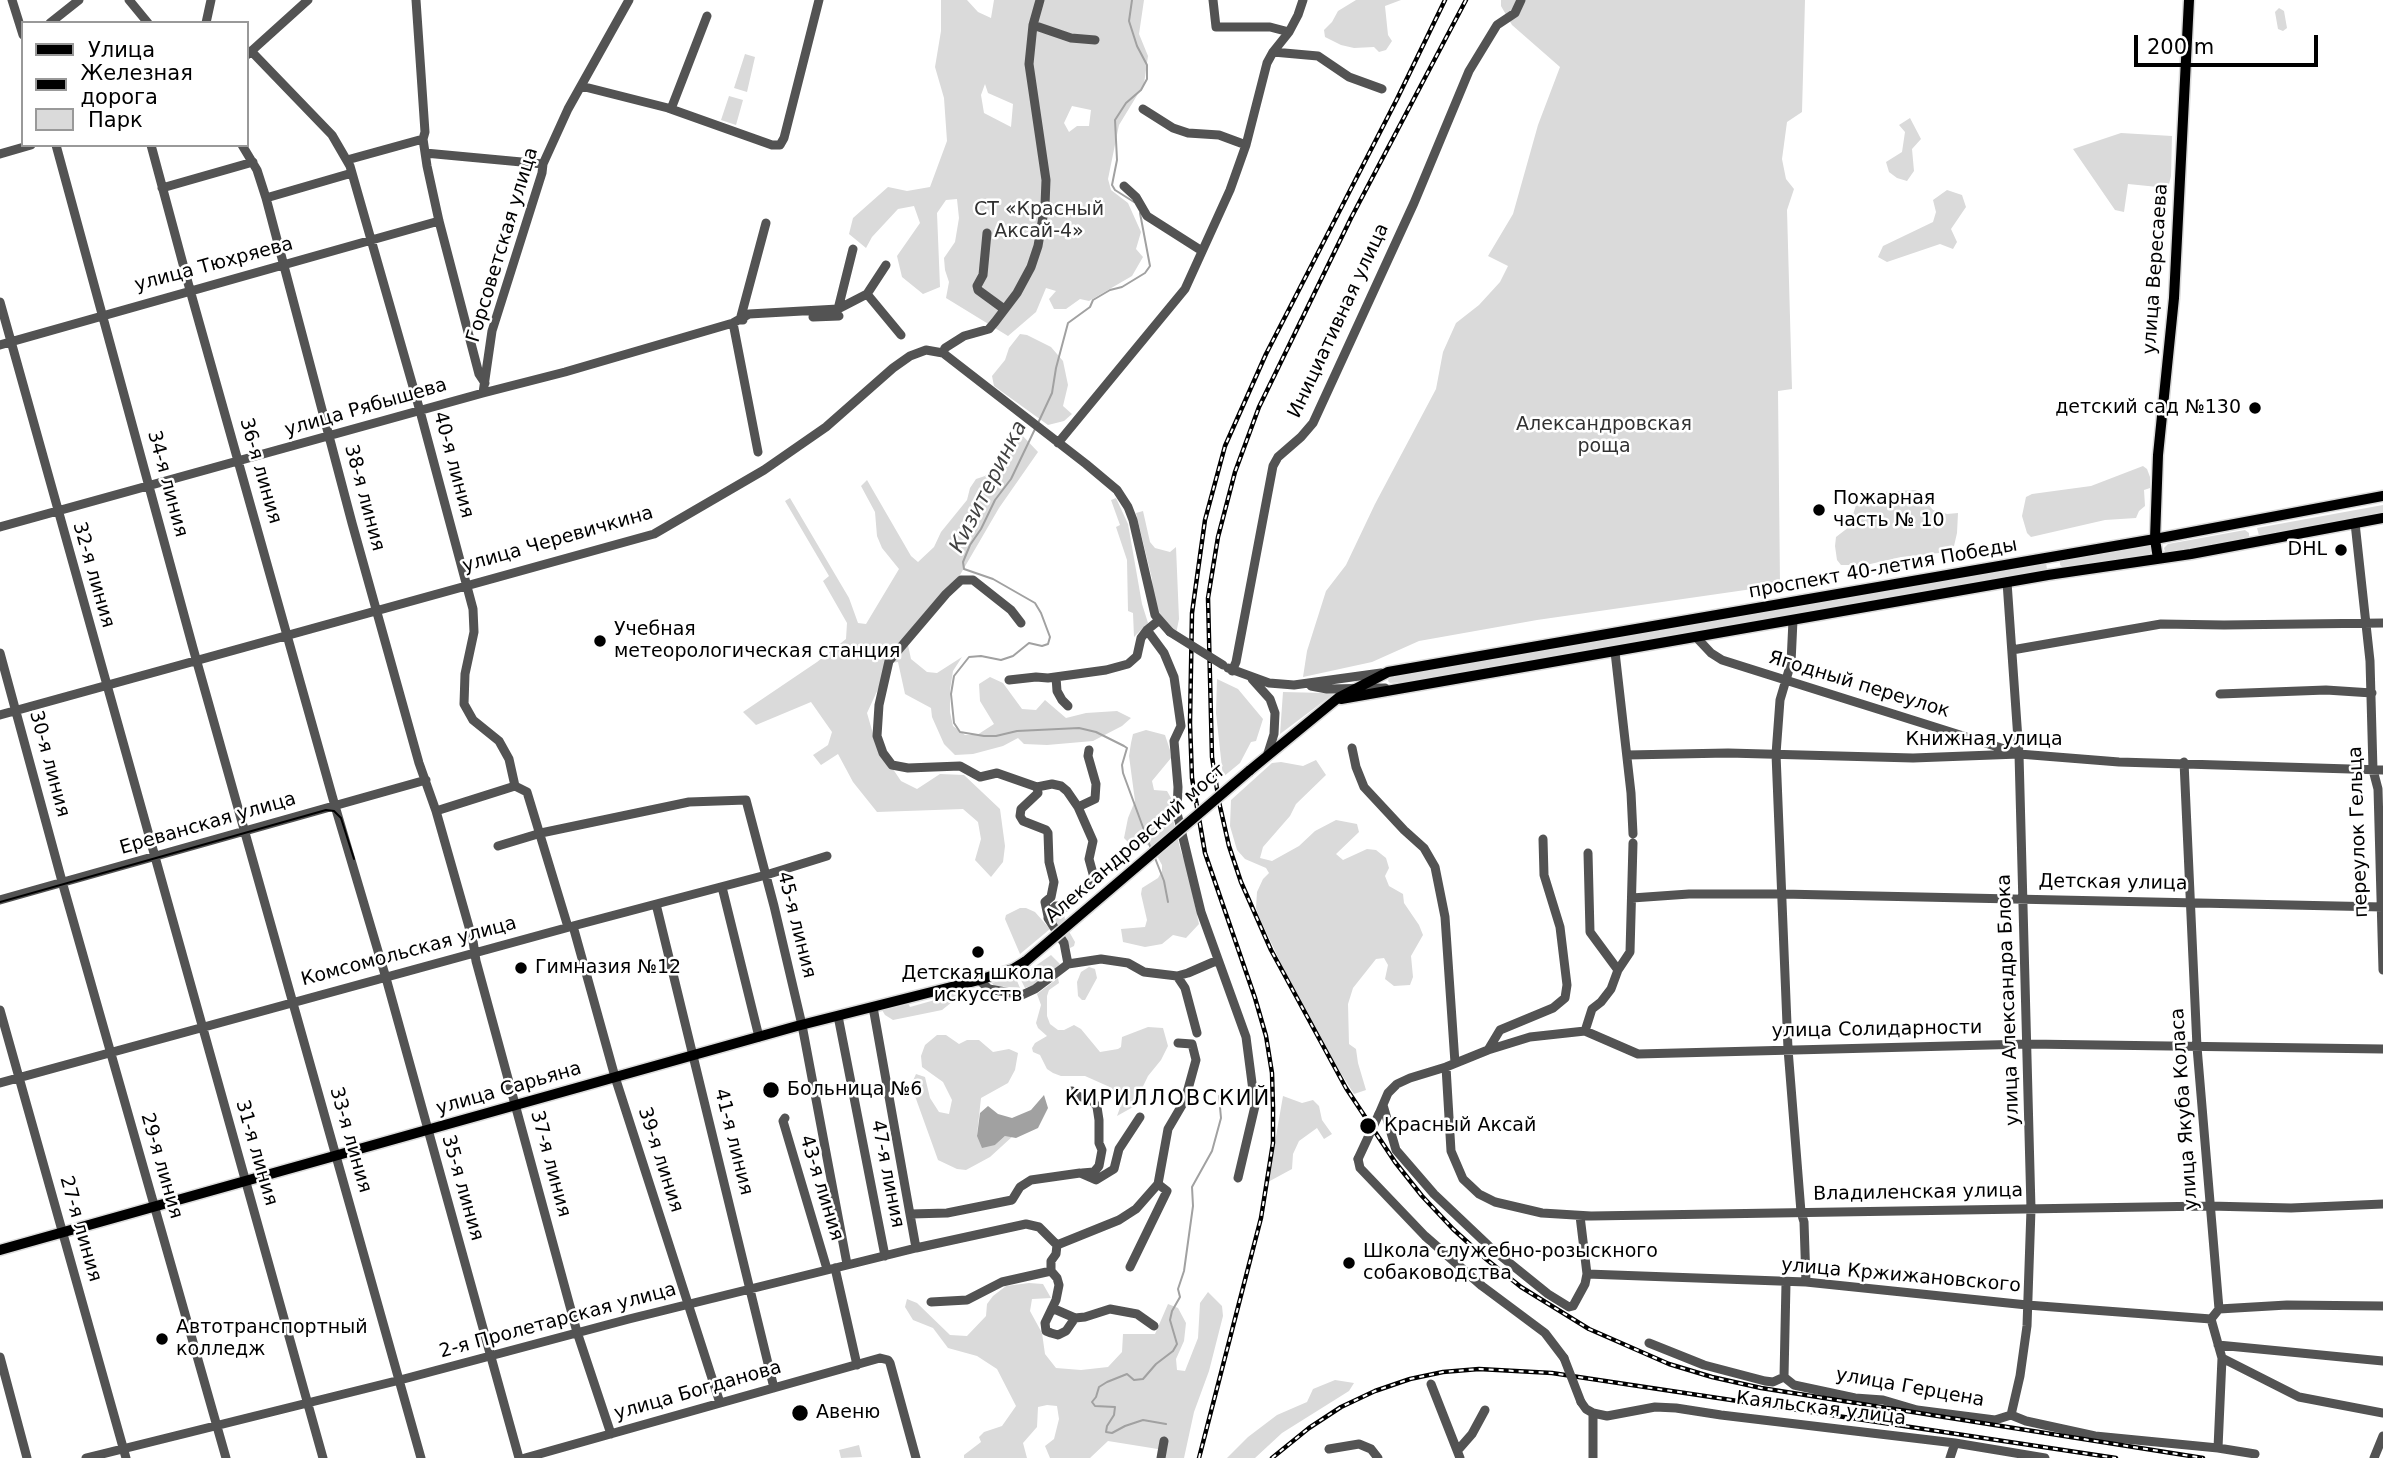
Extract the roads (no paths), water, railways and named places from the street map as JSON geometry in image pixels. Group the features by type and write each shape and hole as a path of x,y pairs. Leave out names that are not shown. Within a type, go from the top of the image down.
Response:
{"main road":[{"name":"улица Вересаева","path":"2158,559 2155,539 2158,455 2174,298 2189,0"},
{"name":"проспект 40-летия Победы","path":"1332,702 1352,688 1388,671 2155,539 2383,496"},
{"name":"проспект 40-летия Победы","path":"1332,702 1361,694 2048,575 2251,543 2383,518"},
{"path":"2247,522 2254,531 2251,543"},
{"path":"2060,555 2055,565 2063,573"},
{"path":"2045,558 2052,563 2048,575"},
{"name":"Александровский мост","path":"1026,961 1268,753 1332,702"},
{"name":"улица Сарьяна","path":"0,1250 802,1025 979,980 1013,969 1026,961"}],"street":[{"path":"12,0 21,29"},
{"path":"53,21 79,0"},
{"path":"129,0 146,21"},
{"path":"206,21 211,0"},
{"path":"249,53 308,0"},
{"path":"416,0 425,153 439,221 484,388"},
{"name":"Горсоветская улица","path":"484,388 492,331 542,173 542,164 581,86 629,0"},
{"path":"581,86 671,109 772,145 780,145 819,0"},
{"path":"1009,680 1056,677 1128,664 1138,656 1141,638 1158,621 1152,606 1133,520 1117,490 943,354 945,348 964,336 989,329 1017,293 1031,267 1038,246 1045,205 1046,166 1038,133 1029,64 1033,24 1040,0"},
{"path":"1213,0 1216,27 1270,27 1289,32"},
{"path":"1058,443 1185,289 1230,190 1246,145 1262,79 1273,52 1289,32 1303,0"},
{"name":"Инициативная улица","path":"1232,671 1236,662 1273,466 1278,457 1301,438 1313,423 1413,203 1469,71 1497,25 1515,13 1521,0"},
{"path":"671,109 707,16"},
{"path":"1033,24 1071,38 1095,40"},
{"path":"1273,52 1318,56 1349,77 1382,89"},
{"name":"40-я линия","path":"249,53 332,135 352,173 467,585 474,623 472,647 465,674 464,704 473,720 499,741 509,759 516,786"},
{"path":"1143,109 1172,128 1188,133 1219,135 1246,145"},
{"path":"347,160 423,139"},
{"path":"0,154 24,147"},
{"name":"34-я линия","path":"56,147 244,831"},
{"name":"36-я линия","path":"152,147 335,806"},
{"name":"38-я линия","path":"243,147 253,162 265,198 329,438 426,780"},
{"path":"425,153 542,164"},
{"path":"162,188 253,162"},
{"path":"265,198 352,173"},
{"path":"1124,186 1136,197 1147,216 1202,251"},
{"name":"улица Тюхряева","path":"5,344 439,221"},
{"path":"758,452 737,321 766,223"},
{"path":"987,233 983,275 977,286 978,290 1004,309"},
{"path":"839,313 853,249"},
{"name":"улица Рябышева","path":"0,527 329,438 420,411 484,388 565,372 737,321 839,313 867,294 886,265"},
{"path":"867,294 901,335"},
{"name":"32-я линия","path":"0,302 5,344 57,512 154,858"},
{"name":"улица Черевичкина","path":"0,715 654,534 764,470 826,427 887,373 911,356 920,351 932,350 943,354"},
{"name":"переулок Гельца","path":"2355,523 2367,623 2378,770 2383,970"},
{"path":"1021,623 1011,610 973,580 961,580 889,661 879,705 877,736 883,753 892,765 908,768 960,766 980,777 997,773 1037,787 1052,784 1061,786 1078,807 1093,841 1089,859 1095,881 1080,890 1066,907 1056,906 1048,918"},
{"name":"улица Александра Блока","path":"2007,582 2019,754 2031,1209 2027,1305 2020,1376 2011,1415"},
{"path":"1793,620 1791,663 1784,681 1777,719 1776,754 1788,1049 1804,1222 1806,1282"},
{"name":"проспект 40-летия Победы","path":"1158,621 1170,632 1232,671 1269,683 1326,689 1401,687"},
{"path":"2012,650 2161,624 2383,623"},
{"path":"1147,630 1164,653 1174,677 1181,726 1174,741 1177,813 1200,912 1246,1037 1255,1106 1238,1178"},
{"name":"Ягодный переулок","path":"1696,637 1722,660 2019,754"},
{"path":"1585,1031 1592,1009 1611,989 1618,970 1630,953 1633,839 1615,652"},
{"name":"30-я линия","path":"0,653 62,884"},
{"path":"1388,671 1385,683 1401,687"},
{"name":"проспект 40-летия Победы","path":"1303,685 1388,671"},
{"path":"1056,677 1057,691 1068,706"},
{"path":"1251,678 1270,699 1275,713 1275,734 1268,753"},
{"path":"2220,695 2326,690 2371,693"},
{"path":"1352,748 1364,787 1424,848 1435,867 1445,917 1451,1065"},
{"path":"1078,807 1096,799 1096,784 1088,756 1089,750"},
{"name":"Книжная улица","path":"1627,755 1776,754 1913,758 2019,754 2119,762 2378,770"},
{"name":"улица Якуба Коласа","path":"2184,762 2197,1047 2219,1309"},
{"name":"Ереванская улица","path":"0,900 426,780"},
{"name":"37-я линия","path":"426,780 473,941 474,953 577,1332 611,1434"},
{"path":"436,811 516,786"},
{"name":"39-я линия","path":"516,786 527,792 541,834 615,1077 720,1403"},
{"path":"1037,787 1038,793 1021,809 1020,816 1023,821 1046,830 1048,834 1049,862 1054,882 1052,897 1045,902 1048,918 1065,943 1069,964"},
{"name":"45-я линия","path":"541,834 689,802 746,800 802,1025 847,1264"},
{"name":"35-я линия","path":"335,806 386,978 519,1458"},
{"name":"33-я линия","path":"244,831 421,1458"},
{"path":"498,846 541,834"},
{"path":"1488,1050 1500,1030 1553,1008 1565,998 1567,985 1560,928 1544,875 1543,839"},
{"path":"1588,853 1591,932 1618,970"},
{"name":"Комсомольская улица","path":"0,1083 766,875 827,856"},
{"name":"31-я линия","path":"154,858 323,1458"},
{"name":"29-я линия","path":"62,884 226,1458"},
{"path":"722,887 759,1037"},
{"name":"Детская улица","path":"1632,898 1689,894 1782,894 2382,907"},
{"name":"41-я линия","path":"656,904 774,1388"},
{"path":"979,980 989,989 1021,995 1035,989 1069,964 1111,960 1128,963 1144,972 1177,976 1188,974 1218,960"},
{"path":"1177,976 1185,988 1197,1033"},
{"path":"873,1007 916,1248"},
{"name":"27-я линия","path":"0,1010 125,1453"},
{"name":"47-я линия","path":"838,1016 885,1256"},
{"name":"улица Солидарности","path":"1381,1110 1388,1093 1397,1084 1410,1078 1530,1037 1585,1031 1639,1054 2028,1044 2383,1049"},
{"path":"1075,1318 1066,1331 1058,1335 1046,1331 1045,1323 1059,1285 1052,1271 1051,1261 1056,1254 1057,1245 1119,1220 1136,1209 1158,1184 1168,1129 1185,1100 1196,1060 1192,1044 1178,1043"},
{"name":"Владиленская улица","path":"1451,1065 1451,1151 1463,1179 1479,1194 1494,1202 1542,1213 1580,1216 2209,1206 2291,1208 2383,1203"},
{"path":"911,1214 947,1213 1012,1200 1020,1187 1031,1180 1094,1172 1099,1166 1102,1150 1099,1143 1097,1107 1092,1100 1072,1091"},
{"path":"1381,1110 1358,1159 1360,1168 1425,1236 1482,1286 1545,1333 1564,1358 1581,1402 1593,1413 1594,1458"},
{"path":"1381,1110 1396,1150 1434,1194 1491,1248 1548,1294 1569,1307 1573,1306 1585,1284 1587,1274 1580,1216"},
{"path":"1080,1173 1096,1180 1114,1169 1119,1149 1140,1117"},
{"name":"43-я линия","path":"785,1118 783,1121 831,1268 857,1365"},
{"path":"1130,1266 1167,1191 1158,1184"},
{"name":"2-я Пролетарская улица","path":"86,1458 125,1453 216,1425 916,1248 1026,1224 1039,1227 1057,1245"},
{"path":"931,1302 967,1300 1002,1282 1052,1271"},
{"name":"улица Кржижановского","path":"1587,1274 1806,1282 2027,1305 2211,1319"},
{"path":"1784,1377 1786,1283"},
{"path":"2218,1448 2222,1358 2211,1319 2219,1309 2287,1305 2383,1306"},
{"path":"1052,1308 1075,1318 1110,1309 1124,1310 1137,1314 1154,1326"},
{"name":"улица Герцена","path":"1649,1343 1704,1365 1765,1381 1773,1382 1784,1377 1794,1385 1855,1398 1882,1400 1917,1410 1995,1420 2011,1415 2025,1421 2095,1437 2255,1454"},
{"path":"2218,1345 2383,1361"},
{"path":"0,1357 27,1458"},
{"name":"улица Богданова","path":"525,1458 880,1358 890,1363 916,1458"},
{"path":"2222,1358 2299,1397 2383,1413"},
{"path":"1430,1384 1459,1454"},
{"name":"Каяльская улица","path":"1593,1413 1607,1416 1655,1406 1676,1408 1955,1443 2045,1458"},
{"path":"1459,1454 1485,1410"},
{"path":"2374,1458 2383,1436"},
{"path":"1161,1458 1164,1441"},
{"path":"1951,1458 1955,1443"},
{"path":"1329,1449 1359,1444 1371,1449 1378,1458"}],"waterway":[{"name":"Кизитеринка","path":"1132,0 1129,21 1147,65 1147,79 1115,120 1117,160 1112,185 1115,190 1134,202"},
{"name":"Кизитеринка","path":"1039,421 1052,393 1068,323 1090,307 1093,300 1110,290 1122,287 1145,273 1150,266 1140,213"},
{"name":"Кизитеринка","path":"1035,429 1011,479 995,500 963,562 964,569 993,579 1035,603 1050,637 1048,644 1042,646 1029,643 1013,656 1001,660 981,656 969,657 954,676 951,694 954,723 960,732 984,736 1017,731 1079,728 1096,732 1124,746 1127,748 1122,765 1123,773 1151,849"},
{"name":"Кизитеринка","path":"1155,858 1164,881 1168,902"},
{"name":"Кизитеринка","path":"1166,1424 1143,1420 1112,1433 1106,1432 1115,1407 1095,1406 1092,1402 1099,1387 1107,1382 1127,1374 1134,1380 1143,1379 1177,1344 1170,1320 1180,1297 1178,1289 1184,1271 1193,1206 1192,1187 1212,1151 1221,1118 1219,1096"}],"tram line":[{"path":"0,902 326,810 334,811 341,818 354,859"}],"railway":[{"path":"1199,1458 1261,1218 1273,1143 1272,1073 1266,1036 1205,853 1192,778 1192,613 1205,520 1225,446 1266,354 1445,0"},
{"path":"1466,0 1351,218 1259,407 1235,472 1218,537 1208,598 1212,757 1229,846 1241,882 1271,950 1346,1088 1395,1162 1422,1196 1453,1229 1521,1287 1589,1329 1669,1364 1761,1388 2203,1458"},
{"path":"1272,1458 1309,1428 1341,1407 1375,1391 1410,1379 1443,1372 1479,1369 1552,1373 2116,1458"}],"place":[{"name":"детский сад №130","path":"2255,408"},
{"name":"Пожарная часть № 10","path":"1819,510"},
{"name":"DHL","path":"2341,550"},
{"name":"Учебная метеорологическая станция","path":"600,641"},
{"name":"Детская школа искусств","path":"978,952"},
{"name":"Гимназия №12","path":"521,968"},
{"name":"Больница №6","path":"771,1090"},
{"name":"Красный Аксай","path":"1368,1126"},
{"name":"Школа служебно-розыскного собаководства","path":"1349,1263"},
{"name":"Автотранспортный колледж","path":"162,1339"},
{"name":"Авеню","path":"800,1413"}],"district":[{"name":"КИРИЛЛОВСКИЙ","path":"1168,1100"}],"park label":[{"name":"СТ «Красный Аксай-4»","path":"1039,221"},
{"name":"Александровская роща","path":"1604,436"}]}
